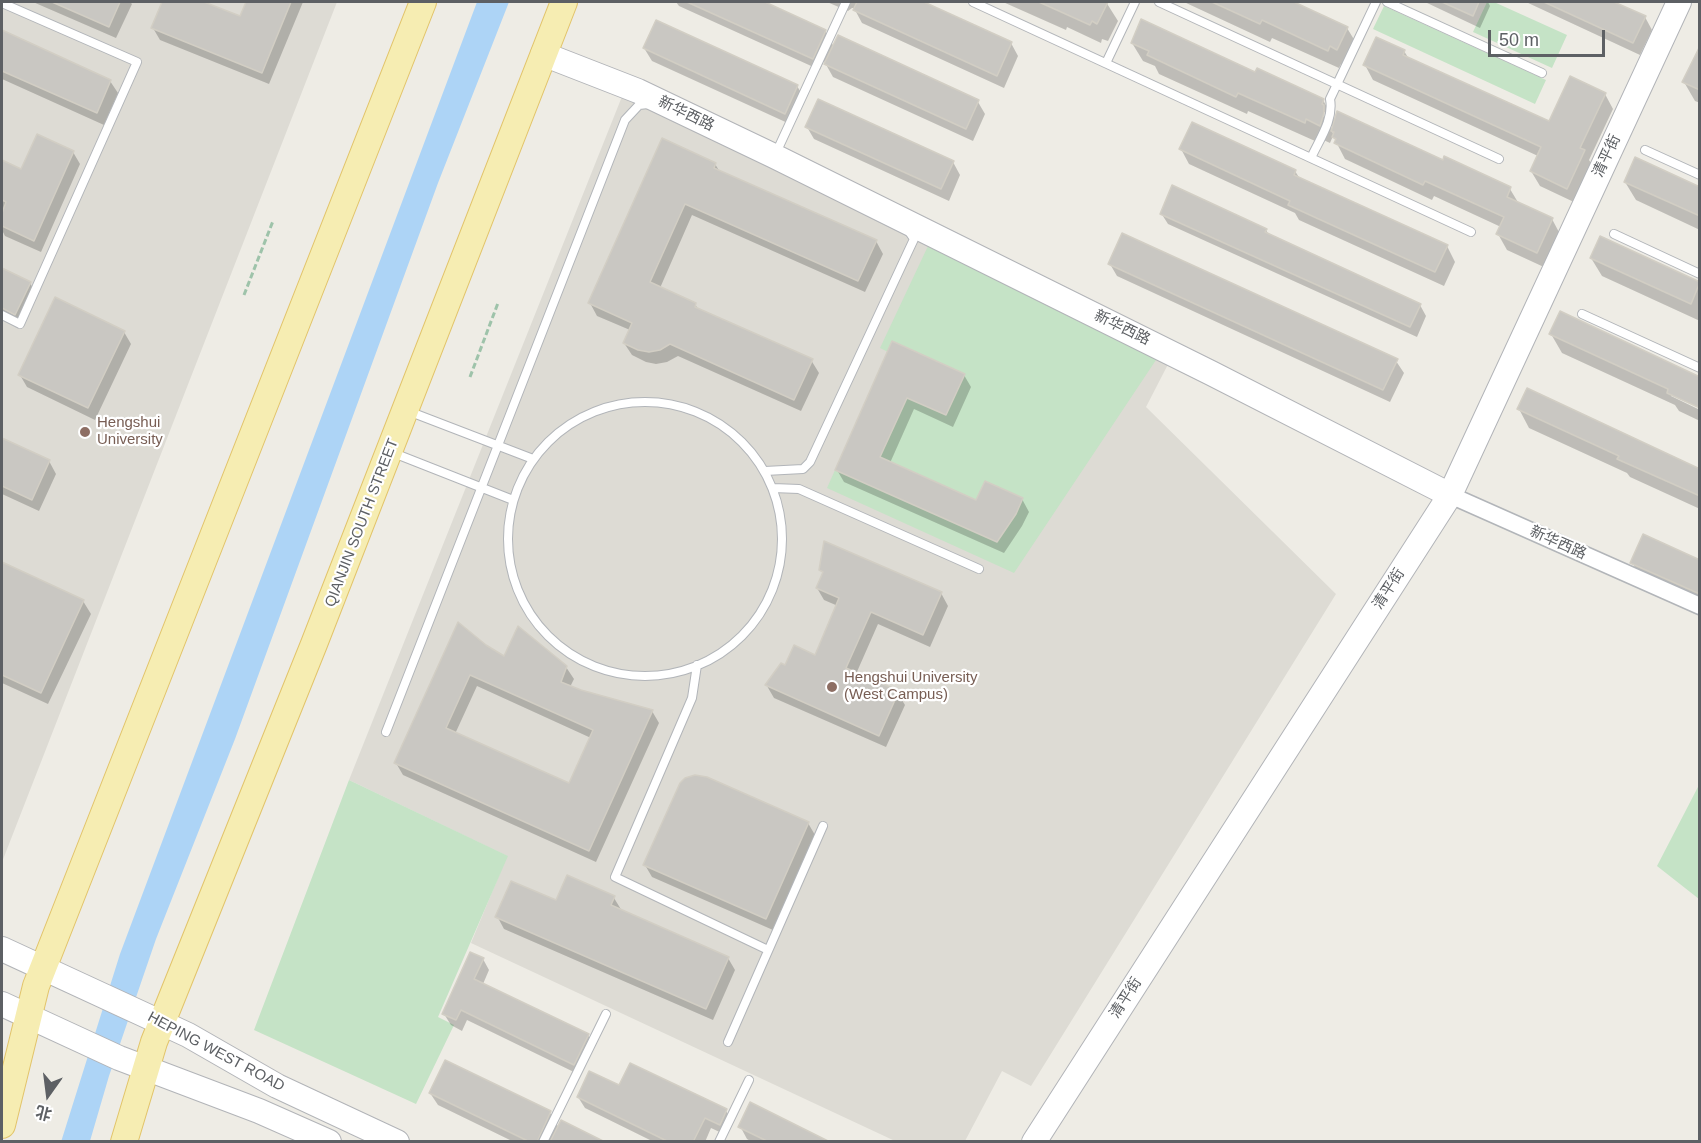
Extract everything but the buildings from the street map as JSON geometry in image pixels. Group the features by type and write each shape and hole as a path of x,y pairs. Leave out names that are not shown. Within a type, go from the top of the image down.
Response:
{"main road":[{"path":"2,1125 40,977 423,2"},
{"name":"QIANJIN SOUTH STREET","path":"124,1142 158,1032 314,644 564,2"}],"street":[{"name":"清平街","path":"1034,1142 1450,495 1679,2"},
{"name":"新华西路","path":"543,54 638,91 1211,372 1450,495 1700,606"},
{"name":"HEPING WEST ROAD","path":"2,949 40,977 87,988 136,1010 158,1032 188,1035 277,1086 397,1142"},
{"name":"HEPING WEST ROAD","path":"2,1004 119,1058 259,1111 329,1142"}],"lane":[{"path":"774,156 846,2"},
{"path":"973,2 1471,232"},
{"path":"1106,63 1135,2"},
{"path":"1159,2 1499,159"},
{"path":"1311,158 1330,118 1332,108 1330,99 1376,2"},
{"path":"1387,2 1542,73"},
{"path":"2,3 137,63 20,324 2,315"},
{"path":"386,732 626,120 639,105 647,104 908,230 914,239 810,462 803,469 765,471"},
{"path":"1645,150 1700,175"},
{"path":"1614,234 1700,274"},
{"path":"1582,314 1700,368"},
{"path":"660,402 695,411 728,429 754,455 765,471 779,506 783,543 779,571 770,597 755,621 736,642 721,653 697,665 669,674 631,675 594,666 577,657 554,640 534,620 524,604 511,568 508,530 513,500 533,459 558,433 588,414 624,403 660,402"},
{"path":"405,410 533,459"},
{"path":"389,452 513,500"},
{"path":"773,488 799,489 978,569"},
{"path":"697,665 692,698 615,877 768,950"},
{"path":"728,1042 823,826"},
{"path":"543,1142 606,1014"},
{"path":"719,1142 749,1080"}],"path":[{"path":"244,295 273,221"},
{"path":"470,377 498,303"}],"shaded area":[{"name":"Hengshui University","path":"2,2 337,2 2,862"},
{"name":"Hengshui University (West Campus)","path":"627,84 1179,343 1146,407 1336,594 1031,1086 1002,1071 965,1141 895,1141 471,943 507,856 349,780"}],"green space":[{"path":"1487,2 1494,2 1567,35 1552,68 1473,32"},
{"path":"1384,6 1546,80 1535,104 1373,29"},
{"path":"936,229 1170,339 1014,573 827,488 835,470 978,501 880,457 907,398 946,415 965,374 893,341 888,352 880,348"},
{"path":"349,780 508,856 438,1017 454,1025 416,1104 254,1030"},
{"path":"1699,785 1699,899 1657,866"}],"water":[{"path":"477,2 509,2 438,183 235,739 156,939 109,1076 90,1141 61,1142 120,954"}],"place":[{"name":"Hengshui University","path":"85,432"},
{"name":"Hengshui University (West Campus)","path":"832,687"}]}
